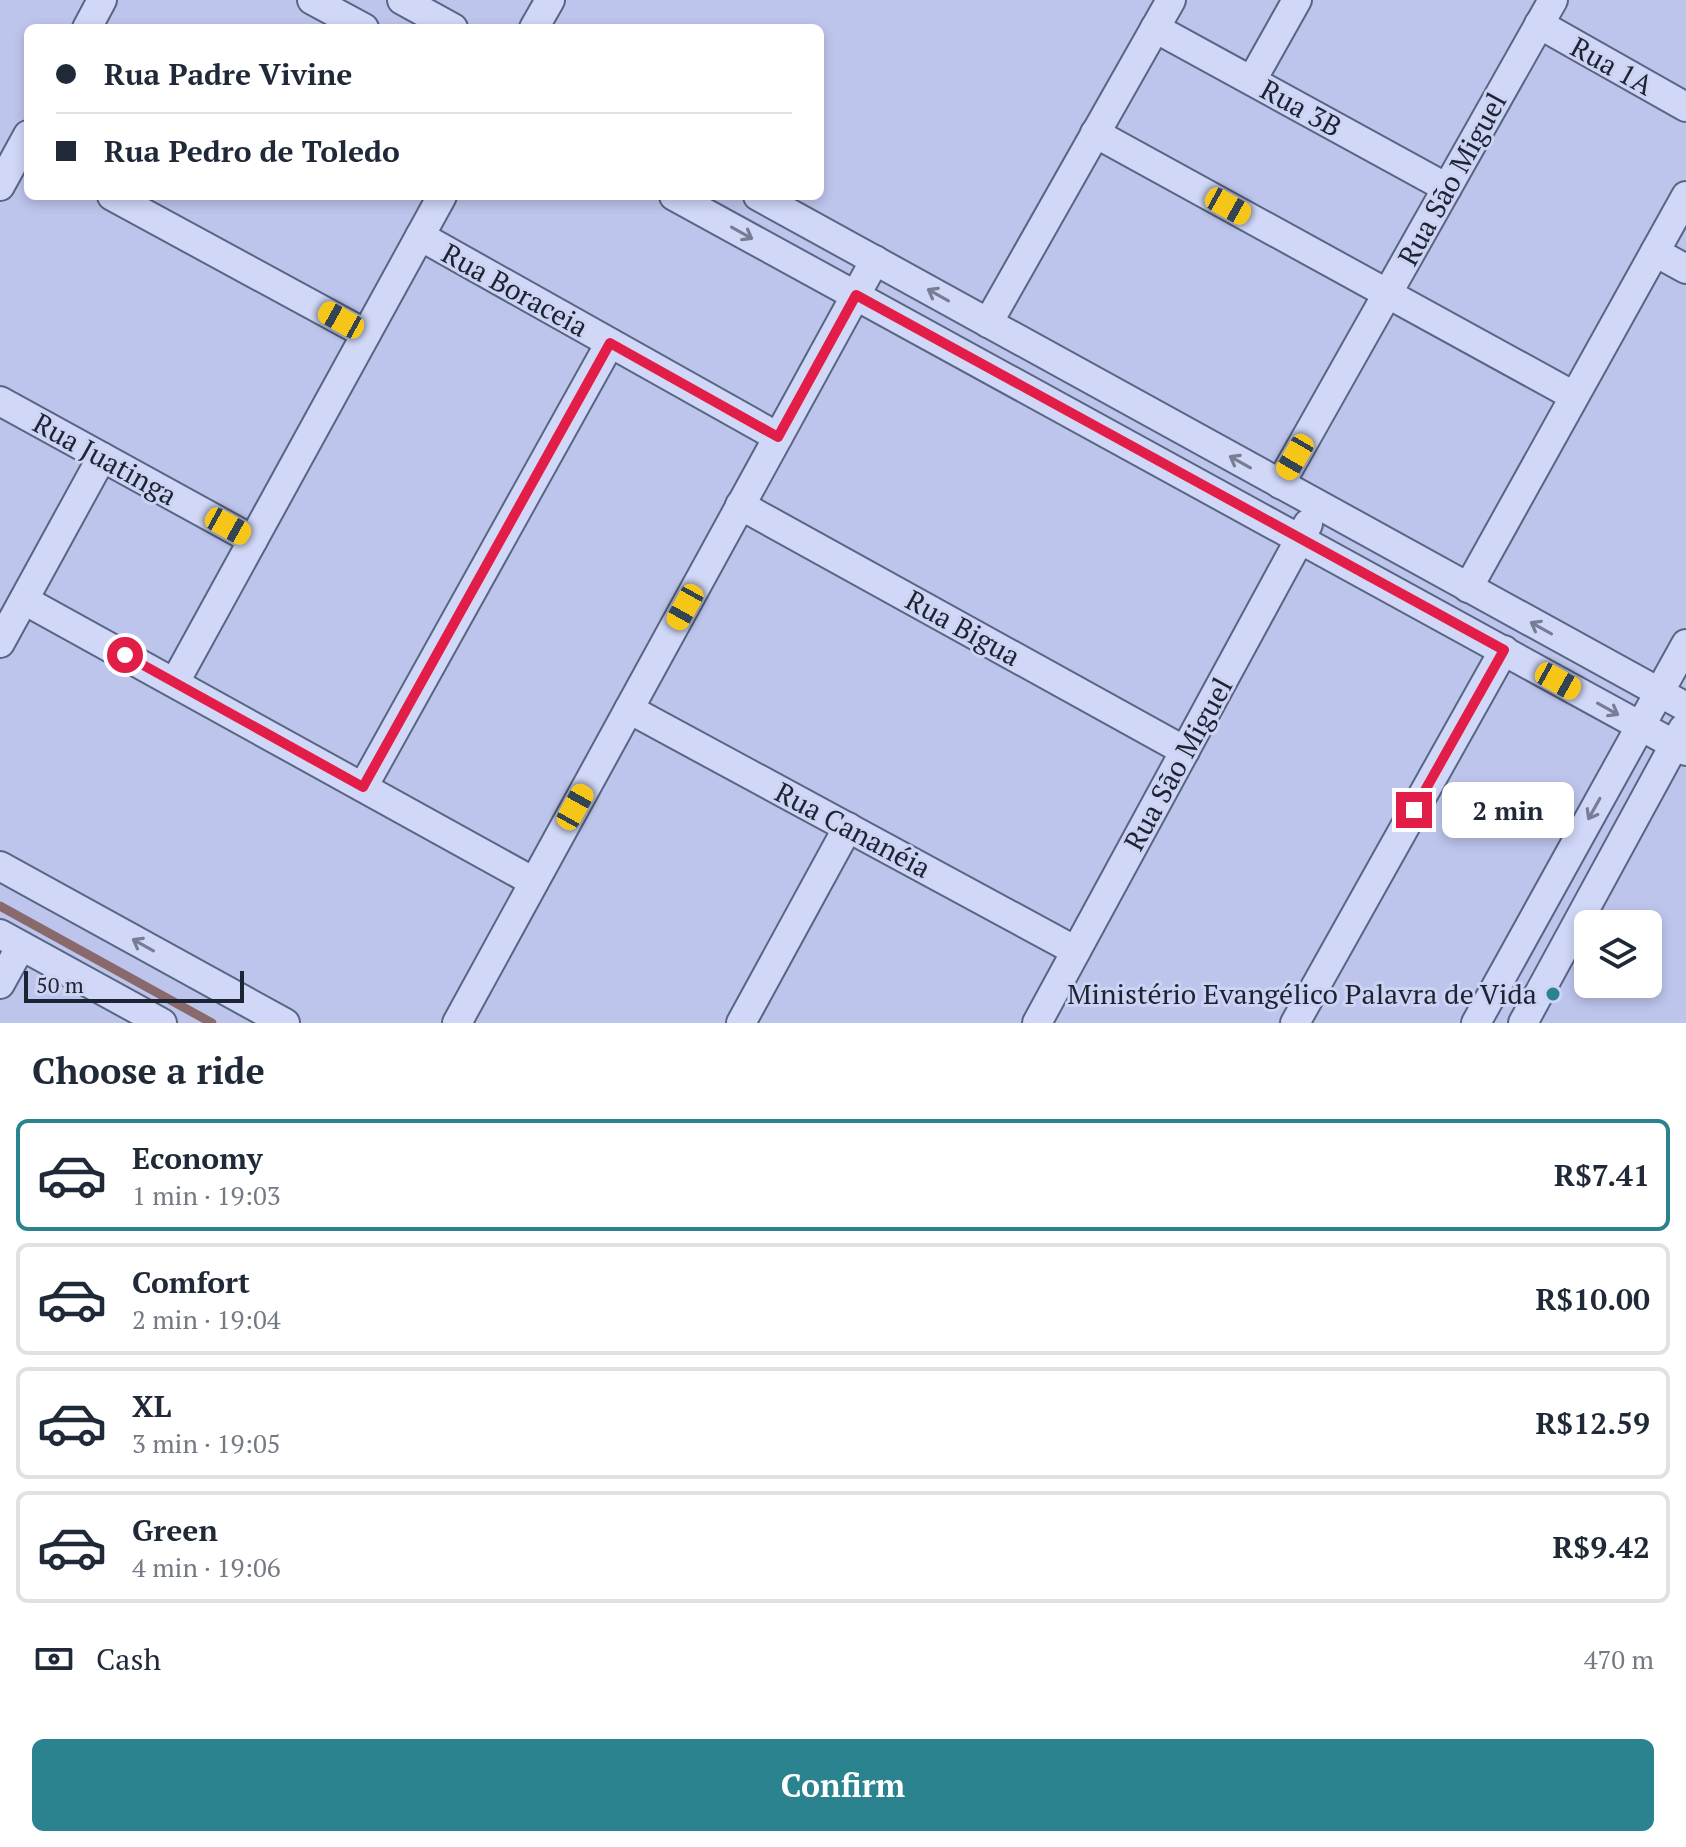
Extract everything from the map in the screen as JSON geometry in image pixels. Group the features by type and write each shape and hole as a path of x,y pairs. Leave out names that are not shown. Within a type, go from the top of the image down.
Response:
{"street":[{"path":"89,24 102,0"},
{"path":"312,0 357,24"},
{"path":"402,0 446,24"},
{"path":"536,24 550,0"},
{"path":"988,323 1171,0"},
{"path":"1252,80 1297,0"},
{"name":"Rua 1A","path":"1546,12 1686,107"},
{"name":"Rua São Miguel","path":"1280,484 1546,12"},
{"name":"Rua 3B","path":"1155,28 1447,188"},
{"path":"1095,133 1574,396"},
{"path":"0,186 19,142"},
{"path":"1468,588 1686,196"},
{"path":"119,200 366,334"},
{"path":"175,682 440,200"},
{"path":"681,200 1639,726 1682,740 1523,1023"},
{"path":"765,200 1686,707"},
{"name":"Rua Boraceia","path":"420,236 778,437"},
{"path":"1655,252 1686,269"},
{"path":"457,1023 875,260"},
{"path":"363,787 610,343"},
{"name":"Rua Juatinga","path":"0,401 253,540"},
{"path":"0,643 102,457"},
{"name":"Rua Bigua","path":"740,505 1185,751"},
{"name":"Rua São Miguel","path":"1037,1023 1318,505"},
{"path":"24,600 534,882"},
{"path":"1476,1023 1686,644"},
{"path":"1295,1023 1504,650"},
{"name":"Rua Cananéia","path":"629,709 1076,951"},
{"path":"741,1023 848,827"},
{"path":"0,866 285,1023"},
{"path":"0,984 11,940 162,1023"}],"waterway":[{"path":"0,906 212,1023"}],"place":[{"name":"Ministério Evangélico Palavra de Vida","path":"1553,994"}],"route":[{"path":"125,655 363,787 610,343 778,437 856,295 1504,650 1414,810"}]}
